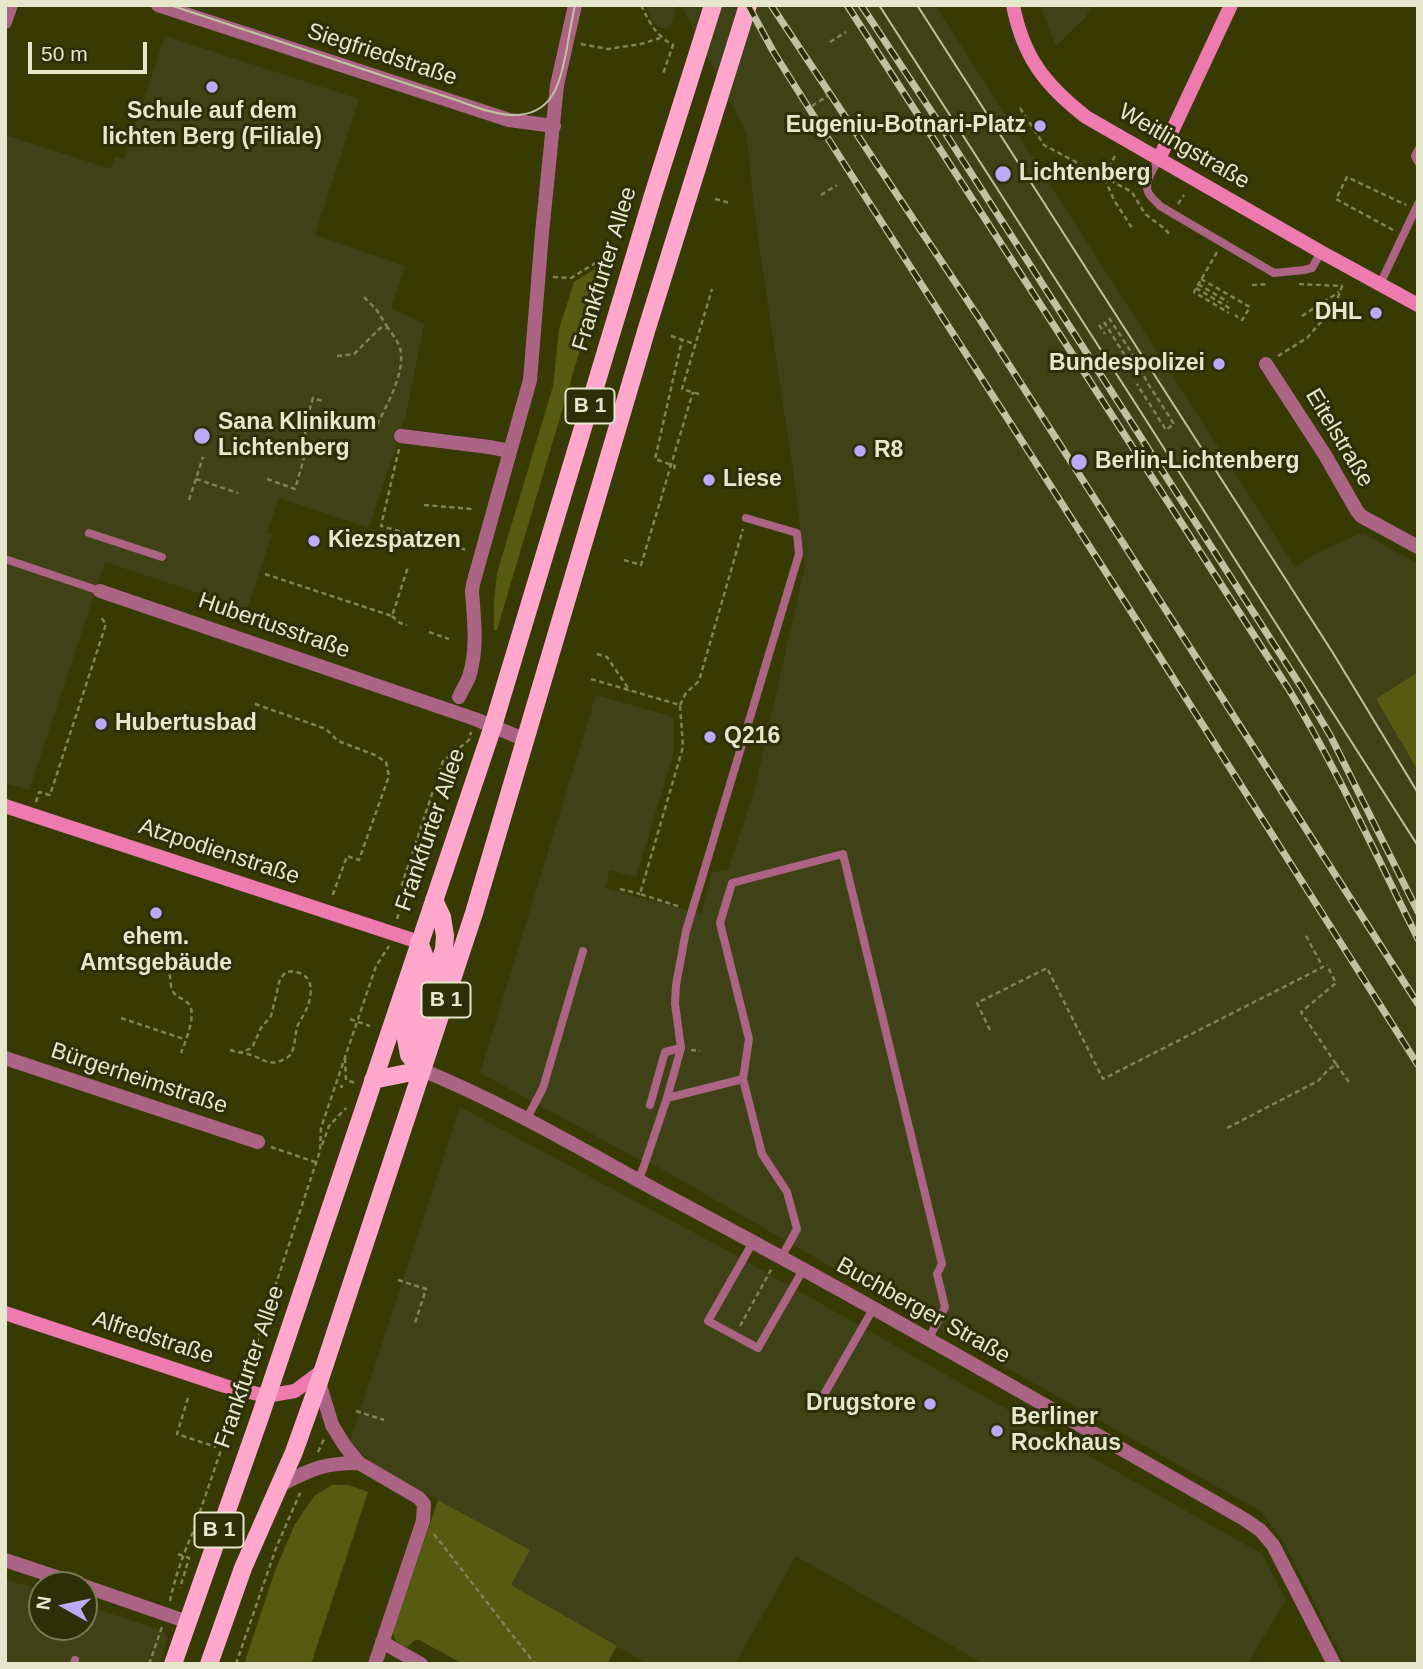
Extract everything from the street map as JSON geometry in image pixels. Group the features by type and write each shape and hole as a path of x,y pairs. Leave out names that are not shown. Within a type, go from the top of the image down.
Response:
{"main road":[{"name":"Frankfurter Allee","path":"173,1664 493,726 713,5"},
{"name":"B 1","path":"209,1664 243,1568 294,1452 321,1376 469,930 650,317 748,5"},
{"path":"422,1070 422,1017 446,936 442,917 434,900"},
{"path":"419,942 427,963 405,1033 409,1055 422,1070"},
{"path":"373,1080 422,1070"}],"street":[{"path":"5,22 11,5"},
{"name":"Siegfriedstraße","path":"158,5 509,120 554,126"},
{"name":"Frankfurter Allee","path":"458,697 468,677 474,653 472,592 480,554 530,380 557,85 575,5"},
{"name":"Weitlingstraße","path":"1013,5 1018,29 1030,57 1063,99 1086,117 1418,305"},
{"path":"1159,159 1231,5"},
{"name":"Eitelstraße","path":"1266,364 1361,516 1418,547"},
{"path":"401,436 510,451"},
{"name":"Hubertusstraße","path":"100,591 493,726 526,740"},
{"name":"Atzpodienstraße","path":"5,806 419,942"},
{"name":"Bürgerheimstraße","path":"5,1058 258,1142"},
{"name":"Buchberger Straße","path":"422,1070 527,1118 780,1257 1244,1519 1260,1530 1273,1545 1334,1664"},
{"name":"Alfredstraße","path":"5,1313 225,1386 266,1396 295,1391 321,1376"},
{"path":"321,1376 332,1425 345,1446 359,1463 419,1498 424,1504 425,1513 421,1527 375,1664"},
{"path":"280,1485 323,1465 359,1463"},
{"path":"5,1560 38,1571"},
{"path":"98,1591 188,1622"},
{"path":"382,1642 421,1664"}],"lane":[{"path":"1418,150 1415,156 1418,162"},
{"path":"1159,159 1149,176 1148,192 1160,206 1275,273 1312,268 1321,252"},
{"path":"1380,284 1417,207"},
{"path":"638,1180 667,1098 681,1048 675,1004 686,931 799,554 797,533 746,518"},
{"path":"89,533 162,557"},
{"name":"Hubertusstraße","path":"5,559 100,591"},
{"path":"780,1257 796,1229 787,1192 762,1154 743,1079 749,1039 720,923 732,883 844,855 942,1264 937,1274 945,1307 928,1340"},
{"path":"527,1118 543,1088 583,951"},
{"path":"650,1105 665,1052 681,1048"},
{"path":"667,1098 743,1079"},
{"path":"753,1242 708,1321 758,1348 803,1270"},
{"path":"818,1405 873,1310"}],"path":[{"path":"641,5 660,38 673,45 663,74"},
{"path":"830,42 846,32"},
{"path":"566,42 608,49 660,38"},
{"path":"812,106 829,95"},
{"path":"1020,108 1044,145 1132,192 1145,214 1170,235"},
{"path":"1104,177 1115,156"},
{"path":"1104,177 1114,200 1132,228"},
{"path":"1403,235 1336,199 1347,177 1417,207"},
{"path":"821,195 837,186"},
{"path":"1177,206 1184,195"},
{"path":"715,199 730,203"},
{"path":"1223,242 1194,292 1230,311"},
{"path":"539,275 571,278 600,260 605,248"},
{"path":"1201,278 1250,307 1242,320"},
{"path":"1252,285 1277,284"},
{"path":"1266,364 1307,338 1335,306 1342,286 1289,284"},
{"path":"1197,286 1228,302"},
{"path":"699,394 682,388 712,289"},
{"path":"1302,316 1339,292"},
{"path":"364,297 376,309 401,351 391,396 376,427"},
{"path":"1235,315 1242,320 1244,327"},
{"path":"1109,318 1174,424 1166,430 1137,384"},
{"path":"1104,322 1130,365"},
{"path":"1099,324 1105,334"},
{"path":"337,356 354,354 380,328 388,328"},
{"path":"671,336 695,344"},
{"path":"674,470 675,466 654,459 682,340"},
{"path":"624,560 641,565 693,392"},
{"path":"267,479 295,489 306,451 305,425 313,398 322,401"},
{"path":"401,436 381,526 480,554"},
{"path":"189,500 203,457"},
{"path":"196,480 238,494"},
{"path":"424,505 472,509"},
{"path":"640,894 683,747 680,705 686,693 699,681 746,518"},
{"path":"393,616 408,567"},
{"path":"264,574 393,616 400,623 407,625"},
{"path":"39,792 50,795 106,624 100,616"},
{"path":"429,632 449,639"},
{"path":"597,654 607,657 630,691"},
{"path":"591,679 680,705"},
{"path":"255,704 326,729 338,741 386,762 389,776 359,860 347,856 327,911"},
{"path":"399,913 403,901 402,884 443,761 463,745"},
{"path":"620,888 692,911"},
{"path":"1305,934 1336,983 1301,1012 1349,1082"},
{"path":"320,1151 321,1128 345,1055 376,966 387,950"},
{"path":"156,954 157,961 170,975 173,992 191,1007 192,1017 181,1053"},
{"path":"990,1030 976,1003 1047,968 1103,1079 1325,966"},
{"path":"230,1049 239,1053 257,1057 262,1061 278,1062 288,1057 292,1053 295,1034 310,998 308,977 301,972 286,972 280,979 271,1017 261,1028 252,1048 239,1053"},
{"path":"121,1018 185,1040"},
{"path":"350,1019 370,1026"},
{"path":"345,1055 346,1080 353,1082"},
{"path":"1227,1128 1318,1081 1336,1065"},
{"path":"249,1373 258,1338 329,1126 352,1101"},
{"path":"258,1142 316,1163"},
{"path":"740,1326 780,1257"},
{"path":"398,1279 426,1289 415,1323"},
{"path":"188,1398 177,1434 216,1447"},
{"path":"356,1410 384,1420"},
{"path":"169,1603 173,1583 236,1411"},
{"path":"236,1664 275,1548 332,1425"},
{"path":"421,1527 430,1530 535,1664"},
{"path":"178,1554 189,1558 180,1588"},
{"path":"149,1664 160,1631"}],"shaded area":[{"path":"646,5 677,5 672,24 667,28 660,28 652,20"},
{"path":"681,5 935,5 1295,567 1317,553 1359,534 1364,534 1418,564 1418,672 1376,699 1418,771 1418,1664 1346,1664 1283,1541 1260,1511 658,1167 636,1158 480,1073 596,695 674,717 674,752 636,877 610,870 605,888 701,914 712,872 728,870 755,788 805,566 757,232 746,132"},
{"path":"1040,5 1092,5 1085,18 1056,46"},
{"name":"Sana Klinikum Lichtenberg","path":"165,36 359,99 315,235 405,266 391,308 424,324 406,415 369,528 279,498 267,532 272,534 247,609 105,562 29,790 5,783 5,135 111,169 115,157 124,159"},
{"path":"606,262 497,630 494,630 497,573 553,386 559,329 574,282"},
{"path":"1418,672 1418,771 1376,699"},
{"path":"460,1107 730,1252 1262,1554 1286,1600 1247,1664 984,1664 796,1556 735,1664 648,1664 510,1585 529,1550 372,1463 350,1441"},
{"path":"332,1485 349,1485 368,1492 311,1664 244,1664 276,1568 295,1524 314,1496"},
{"path":"438,1500 530,1550 511,1585 617,1646 607,1664 463,1664 419,1640 407,1647 397,1642 393,1632"},
{"path":"5,1579 28,1586 28,1641 98,1641 98,1610 161,1630 168,1637 160,1664 5,1664"}],"tram line":[{"path":"170,5 481,109 510,115 536,110 546,104 552,95 561,73 575,5"},
{"path":"879,5 1418,846"},
{"path":"917,5 1333,653 1418,793"}],"railway":[{"path":"748,5 820,126 1418,1065"},
{"path":"771,5 979,318 1418,1004"},
{"path":"847,5 1288,688 1340,781 1418,939"},
{"path":"861,5 1302,688 1330,735 1418,912"}],"place":[{"name":"Schule auf dem lichten Berg (Filiale)","path":"212,87"},
{"name":"Eugeniu-Botnari-Platz","path":"1040,126"},
{"name":"Lichtenberg","path":"1003,174"},
{"name":"DHL","path":"1376,313"},
{"name":"Bundespolizei","path":"1219,364"},
{"name":"Sana Klinikum Lichtenberg","path":"202,436"},
{"name":"R8","path":"860,451"},
{"name":"Berlin-Lichtenberg","path":"1079,462"},
{"name":"Liese","path":"709,480"},
{"name":"Kiezspatzen","path":"314,541"},
{"name":"Hubertusbad","path":"101,724"},
{"name":"Q216","path":"710,737"},
{"name":"ehem. Amtsgebäude","path":"156,913"},
{"name":"Drugstore","path":"930,1404"},
{"name":"Berliner Rockhaus","path":"997,1431"}]}
